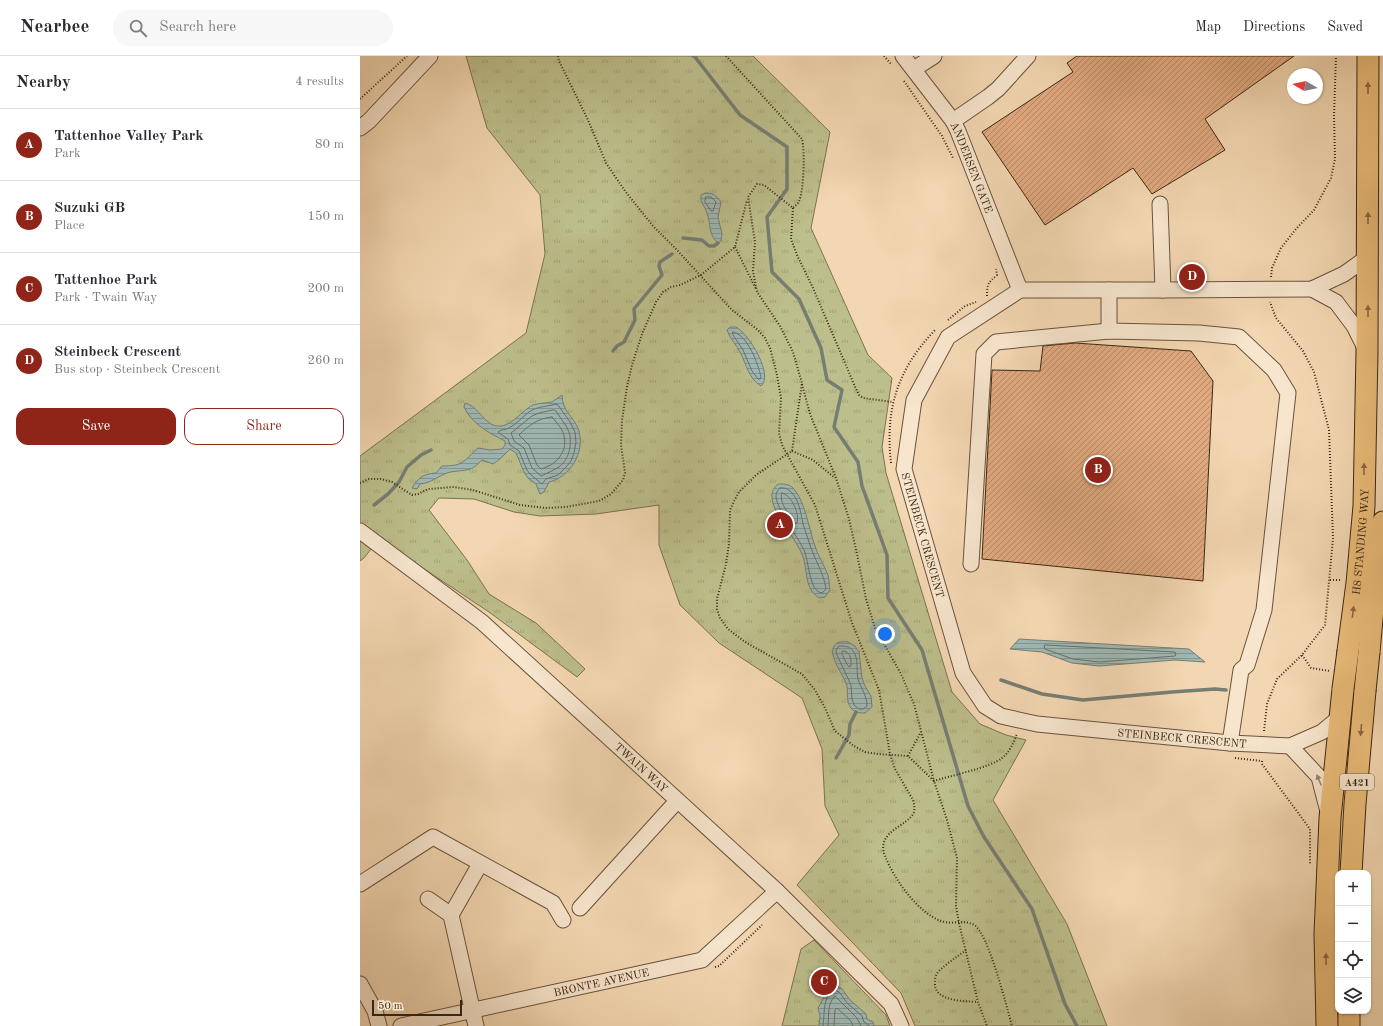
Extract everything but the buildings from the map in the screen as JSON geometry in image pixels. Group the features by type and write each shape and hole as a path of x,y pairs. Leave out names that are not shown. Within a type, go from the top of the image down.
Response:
{"highway":[{"name":"H8 STANDING WAY","path":"1327,1026 1325,934 1330,818 1340,718 1357,583 1364,506 1368,352 1368,56"},
{"name":"H8 STANDING WAY","path":"1351,870 1355,804 1365,691 1376,575 1383,522"},
{"path":"1349,1014 1349,1026"}],"street":[{"path":"360,128 369,121 430,56"},
{"name":"ANDERSEN GATE","path":"904,56 958,131 1020,290"},
{"path":"914,69 934,56"},
{"path":"952,121 998,89 1028,56"},
{"path":"1160,204 1163,290"},
{"path":"1020,290 1312,289 1344,274 1368,257"},
{"path":"1312,289 1336,302 1354,326 1368,352"},
{"name":"STEINBECK CRESCENT","path":"1020,290 948,337 914,400 904,469 963,673 984,706 1001,716 1037,724 1230,743 1290,746 1322,732 1340,718"},
{"path":"1108,290 1109,331"},
{"path":"971,564 984,354 996,342 1109,331 1199,333 1239,337 1274,370 1288,393 1264,610 1247,665 1241,670 1230,743"},
{"name":"TWAIN WAY","path":"360,531 482,622 678,800 777,891 892,1004 901,1026"},
{"path":"1290,746 1319,777 1330,818"},
{"path":"580,908 678,800"},
{"path":"360,884 433,837 553,903 563,920"},
{"path":"476,1026 451,915 480,864"},
{"name":"BRONTE AVENUE","path":"401,1026 702,960 777,891"},
{"path":"428,899 451,915"},
{"path":"360,984 375,1011 379,1026"}],"path":[{"path":"360,99 407,56"},
{"path":"558,56 606,163 625,191 653,226 732,310 758,330 770,348 778,375 781,398 779,434 782,444 786,454 815,505 852,623 879,690 890,754 895,769 913,800 914,813 886,838 883,844 884,856 908,894 930,915 942,922 950,924 967,923 974,925 980,930 987,945 1012,1026"},
{"path":"726,56 802,139 804,148 801,192 799,202 793,208 791,239 859,395 863,398 892,402"},
{"path":"1310,868 1310,829 1262,764 1262,744 1267,704 1277,679 1302,655 1325,625 1334,538 1329,430 1314,372 1303,351 1276,318 1270,304 1270,289 1272,268 1281,248 1314,210 1331,178 1335,159 1334,116 1336,56"},
{"path":"360,483 369,479 381,479 392,482 412,495 428,489 454,487 473,490 520,505 546,508 566,507 599,501 611,494 624,480 625,473 621,445 622,420 627,386 642,334 656,302 663,292 671,287 680,285 700,275 735,247 748,197 757,184 764,185 793,208"},
{"path":"748,197 755,242 753,271 757,292"},
{"path":"735,247 757,292 780,326 793,352 810,414 836,478 849,519 858,554 866,599 875,628 901,674 914,704 934,781 947,820 957,858 956,906 959,923 978,1002 987,1026"},
{"path":"792,451 802,383"},
{"path":"836,478 813,460 792,451 756,474 739,492 730,510 729,544 717,608 720,618 728,629 744,642 802,674 815,690 826,708 835,731 854,746 865,752 908,756 934,781"},
{"path":"908,756 922,731"},
{"path":"934,781 1001,760 1008,753 1017,734"},
{"path":"966,950 938,971 935,977 934,986 938,993 944,997 978,1002"}],"green space":[{"path":"466,56 753,56 830,132 811,228 868,355 892,378 882,447 886,473 952,692 980,724 1006,735 1026,740 993,800 1067,924 1107,1026 915,1026 901,993 797,885 839,835 825,806 822,749 802,698 719,643 680,605 659,545 659,505 596,514 540,516 514,512 474,499 439,498 429,510 467,560 489,594 536,623 585,669 577,677 489,612 379,539 360,561 360,456 526,333 545,254 540,195 487,128"},
{"path":"814,940 886,1015 890,1026 782,1026 801,949"}],"water":[{"path":"705,193 714,195 721,202 718,217 722,234 721,241 718,243 710,229 708,217 701,200 701,195"},
{"path":"730,327 736,327 741,331 758,355 764,373 764,381 761,386 750,375 740,352 727,330"},
{"path":"562,395 564,406 575,422 579,431 580,448 574,463 563,475 549,482 544,492 540,494 536,484 528,478 524,472 516,453 510,449 493,464 482,460 468,470 450,472 420,484 417,489 412,488 422,477 428,474 436,473 442,466 453,466 462,463 478,448 490,450 502,449 505,445 505,441 476,423 467,413 464,407 465,403 476,409 484,419 491,424 503,426 514,420 533,405 552,402"},
{"path":"778,484 786,484 793,488 801,500 816,550 828,575 830,590 825,597 819,598 811,589 807,579 805,563 800,550 776,511 772,493"},
{"path":"1019,639 1189,649 1205,662 1175,660 1099,666 1072,663 1042,652 1010,649"},
{"path":"839,642 848,642 855,646 859,652 862,678 871,696 872,707 865,713 854,711 848,703 847,686 833,656 834,646"},
{"path":"831,985 836,985 842,989 850,1000 866,1014 867,1019 873,1022 874,1026 819,1026 820,1016 818,1008"}],"waterway":[{"path":"693,56 740,115 787,147 787,189 767,217 772,272 799,299 821,348 827,380 842,390 834,427 858,462 862,486 887,555 888,598 922,650 968,806 984,837 1032,909 1065,1004 1077,1026"},
{"path":"683,238 702,240 709,246 714,246 718,243"},
{"path":"613,351 617,346 624,342 635,320 634,309 662,275 659,266 660,262 672,254"},
{"path":"374,505 388,494 399,482 407,467 421,455 431,450"},
{"path":"1001,680 1042,694 1083,700 1172,692 1215,689 1226,690"},
{"path":"836,758 849,735 850,724 856,712"}],"place":[{"name":"Steinbeck Crescent","path":"1192,277"},
{"name":"Suzuki GB","path":"1098,470"},
{"name":"Tattenhoe Valley Park","path":"780,525"},
{"name":"Tattenhoe Park","path":"824,982"}]}
